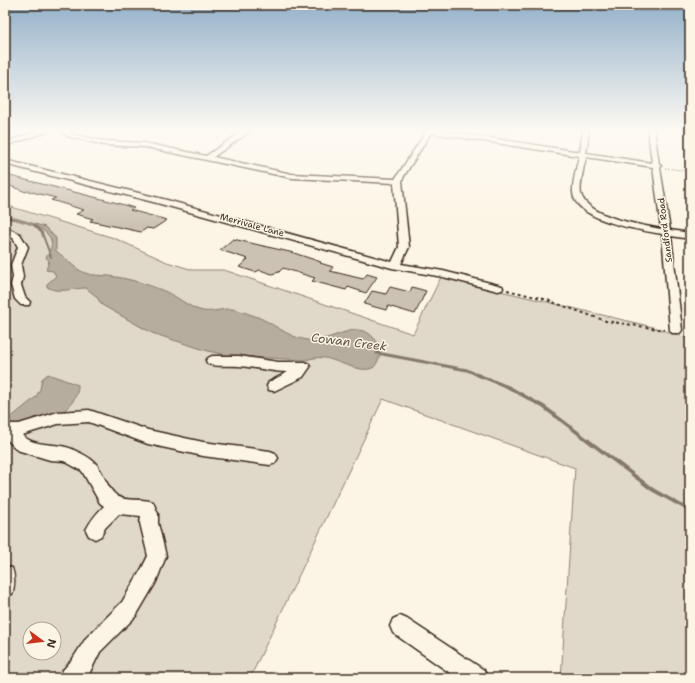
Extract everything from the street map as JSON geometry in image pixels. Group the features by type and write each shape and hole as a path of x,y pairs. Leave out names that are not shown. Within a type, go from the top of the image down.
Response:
{"street":[{"name":"Merrivale Lane","path":"5,162 160,201 395,266 443,274 498,288"},
{"path":"226,162 300,177 398,181"},
{"path":"395,266 400,259 404,247 398,181 409,162"},
{"path":"581,162 576,194 580,204 593,213 612,220 690,236"},
{"path":"629,162 658,166"},
{"name":"Sandford Road","path":"657,162 676,330"},
{"path":"5,230 17,236 23,247 16,265 18,277 16,286 20,299 25,302"},
{"path":"212,361 239,361 278,367 304,367 298,373 274,386"},
{"path":"7,431 58,418 89,416 148,437 203,449 270,458"},
{"path":"7,431 22,445 50,453 66,454 88,466 106,497 112,503 130,508 139,506 147,508 150,514 149,523 157,556 149,575 129,609 93,645 80,668 71,678"},
{"path":"95,530 98,522 112,509 112,503"},
{"path":"5,575 5,587"},
{"path":"400,626 476,678"}],"path":[{"path":"658,166 690,171"},
{"path":"498,288 544,299 606,322 664,330 676,330"}],"shaded area":[{"path":"5,205 114,238 167,262 193,270 224,270 413,334 441,277 653,327 690,339 690,678 561,678 575,468 383,399 250,678 5,678"}],"water":[{"path":"5,215 45,227 56,238 56,251 85,273 116,277 157,288 169,293 190,306 203,311 232,309 240,311 266,321 292,336 307,340 328,338 348,331 357,330 366,332 374,338 381,349 378,361 374,367 363,369 322,358 306,360 231,356 208,351 152,333 102,305 96,296 86,288 56,290 47,287 47,284 56,276 53,271 46,270 49,261 46,257 51,248 51,240 47,234 40,229 5,217"},
{"path":"48,374 78,385 76,396 72,403 62,412 51,414 27,423 11,425 9,419 36,397 40,389 42,379"}],"building":[{"path":"10,176 114,202 134,208 130,210 167,220 153,229 147,228 141,232 90,221 93,219 76,214 84,210 51,200 56,198 28,191 26,192 5,184 5,178"},
{"path":"233,239 294,253 333,267 330,271 363,279 367,274 377,277 366,293 348,287 346,290 312,281 315,278 283,268 279,272 272,274 260,270 255,272 239,267 248,259 220,250"},
{"path":"390,287 410,292 412,287 426,291 415,314 388,306 386,310 364,304 372,291 386,294"}],"waterway":[{"name":"Cowan Creek","path":"5,217 13,219"},
{"name":"Cowan Creek","path":"34,225 42,233 51,257"},
{"name":"Cowan Creek","path":"377,353 467,370 480,376"},
{"name":"Cowan Creek","path":"478,375 508,387 544,407 653,490 688,509"}]}
